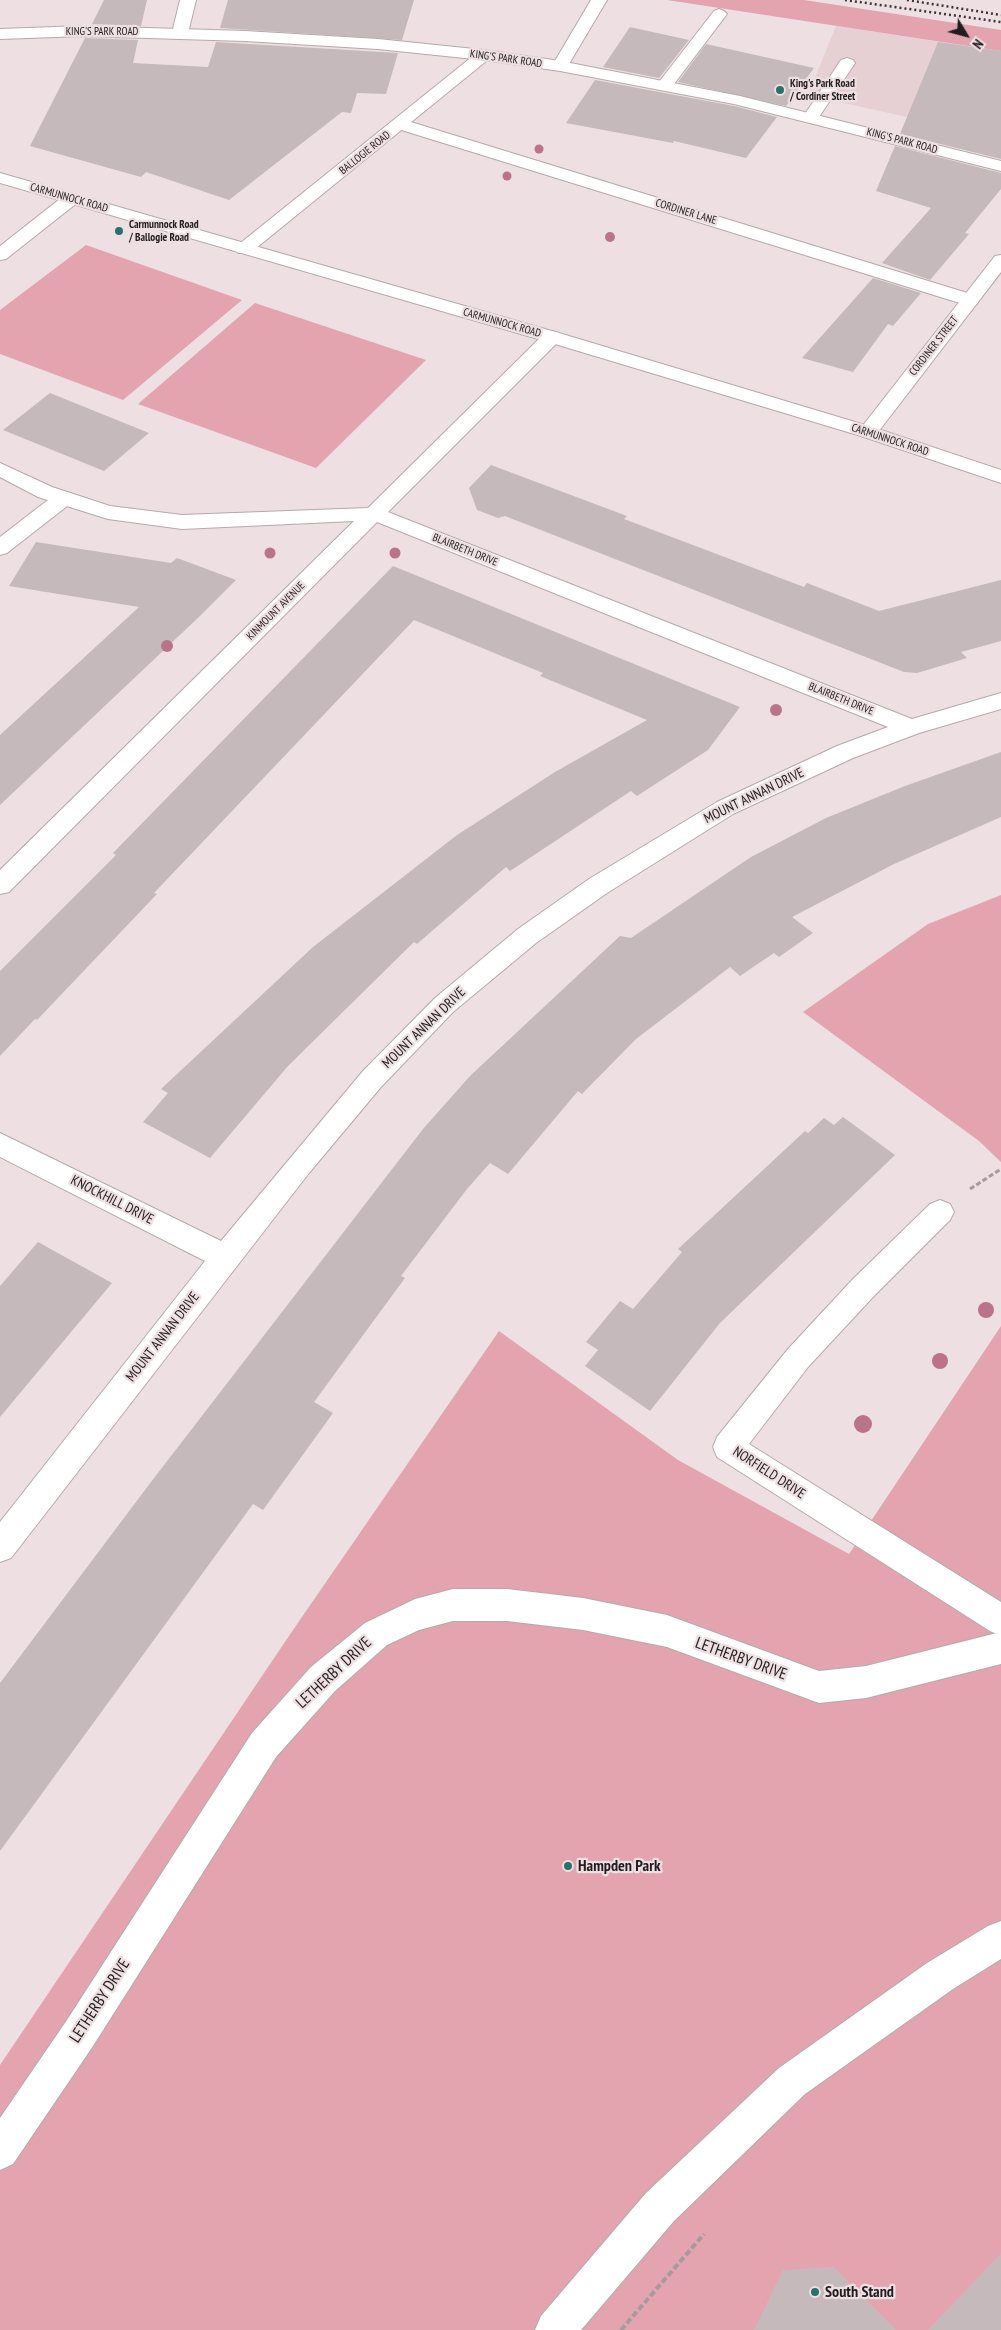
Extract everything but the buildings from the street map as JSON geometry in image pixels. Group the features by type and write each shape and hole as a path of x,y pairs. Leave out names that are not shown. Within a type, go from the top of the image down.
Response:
{"street":[{"path":"180,33 188,0"},
{"path":"560,66 599,0"},
{"path":"665,85 719,14"},
{"name":"KING'S PARK ROAD","path":"0,34 83,31 180,33 321,40 484,55 560,66 665,85 811,117 1001,166"},
{"name":"BALLOGIE ROAD","path":"244,249 484,55"},
{"path":"811,117 846,63"},
{"name":"CORDINER LANE","path":"401,124 970,300"},
{"name":"CARMUNNOCK ROAD","path":"0,178 552,337 868,432 1001,476"},
{"path":"0,255 71,199"},
{"name":"CORDINER STREET","path":"868,432 1001,260"},
{"name":"KINMOUNT AVENUE","path":"0,885 552,337"},
{"name":"BLAIRBETH DRIVE","path":"0,469 45,492 108,512 182,522 375,514 911,727"},
{"path":"0,548 64,498"},
{"name":"MOUNT ANNAN DRIVE","path":"0,1547 225,1257 299,1165 372,1079 444,1005 527,936 598,886 725,808 845,752 911,727 1001,701"},
{"name":"KNOCKHILL DRIVE","path":"0,1144 225,1257"},
{"name":"NORFIELD DRIVE","path":"940,1212 863,1288 798,1358 728,1447 1001,1620"},
{"name":"LETHERBY DRIVE","path":"0,2151 80,2033 264,1745 323,1679 376,1634 415,1616 453,1606 508,1605 554,1610 667,1631 819,1687 866,1682 1001,1648"},
{"path":"555,2330 660,2207 792,2081 940,1976 1001,1939"}],"path":[{"path":"621,2330 709,2228"}],"shaded area":[{"path":"667,0 804,0 1001,30 1001,51"},
{"path":"836,26 1001,51 1001,144 907,117 808,95"},
{"path":"86,245 242,300 123,400 0,354 0,310"},
{"path":"255,303 426,360 316,468 138,404"},
{"path":"1001,895 1001,1162 979,1141 803,1012 928,924"},
{"name":"Hampden Park","path":"1001,1326 1001,2330 0,2330 0,2065 293,1630 499,1331 678,1460 849,1554"}],"railway":[{"path":"845,0 1001,22"},
{"path":"907,0 1001,15"}],"place":[{"name":"King's Park Road / Cordiner Street","path":"780,90"},
{"name":"Carmunnock Road / Ballogie Road","path":"119,231"},
{"name":"Hampden Park","path":"568,1866"},
{"name":"South Stand","path":"815,2292"}]}
